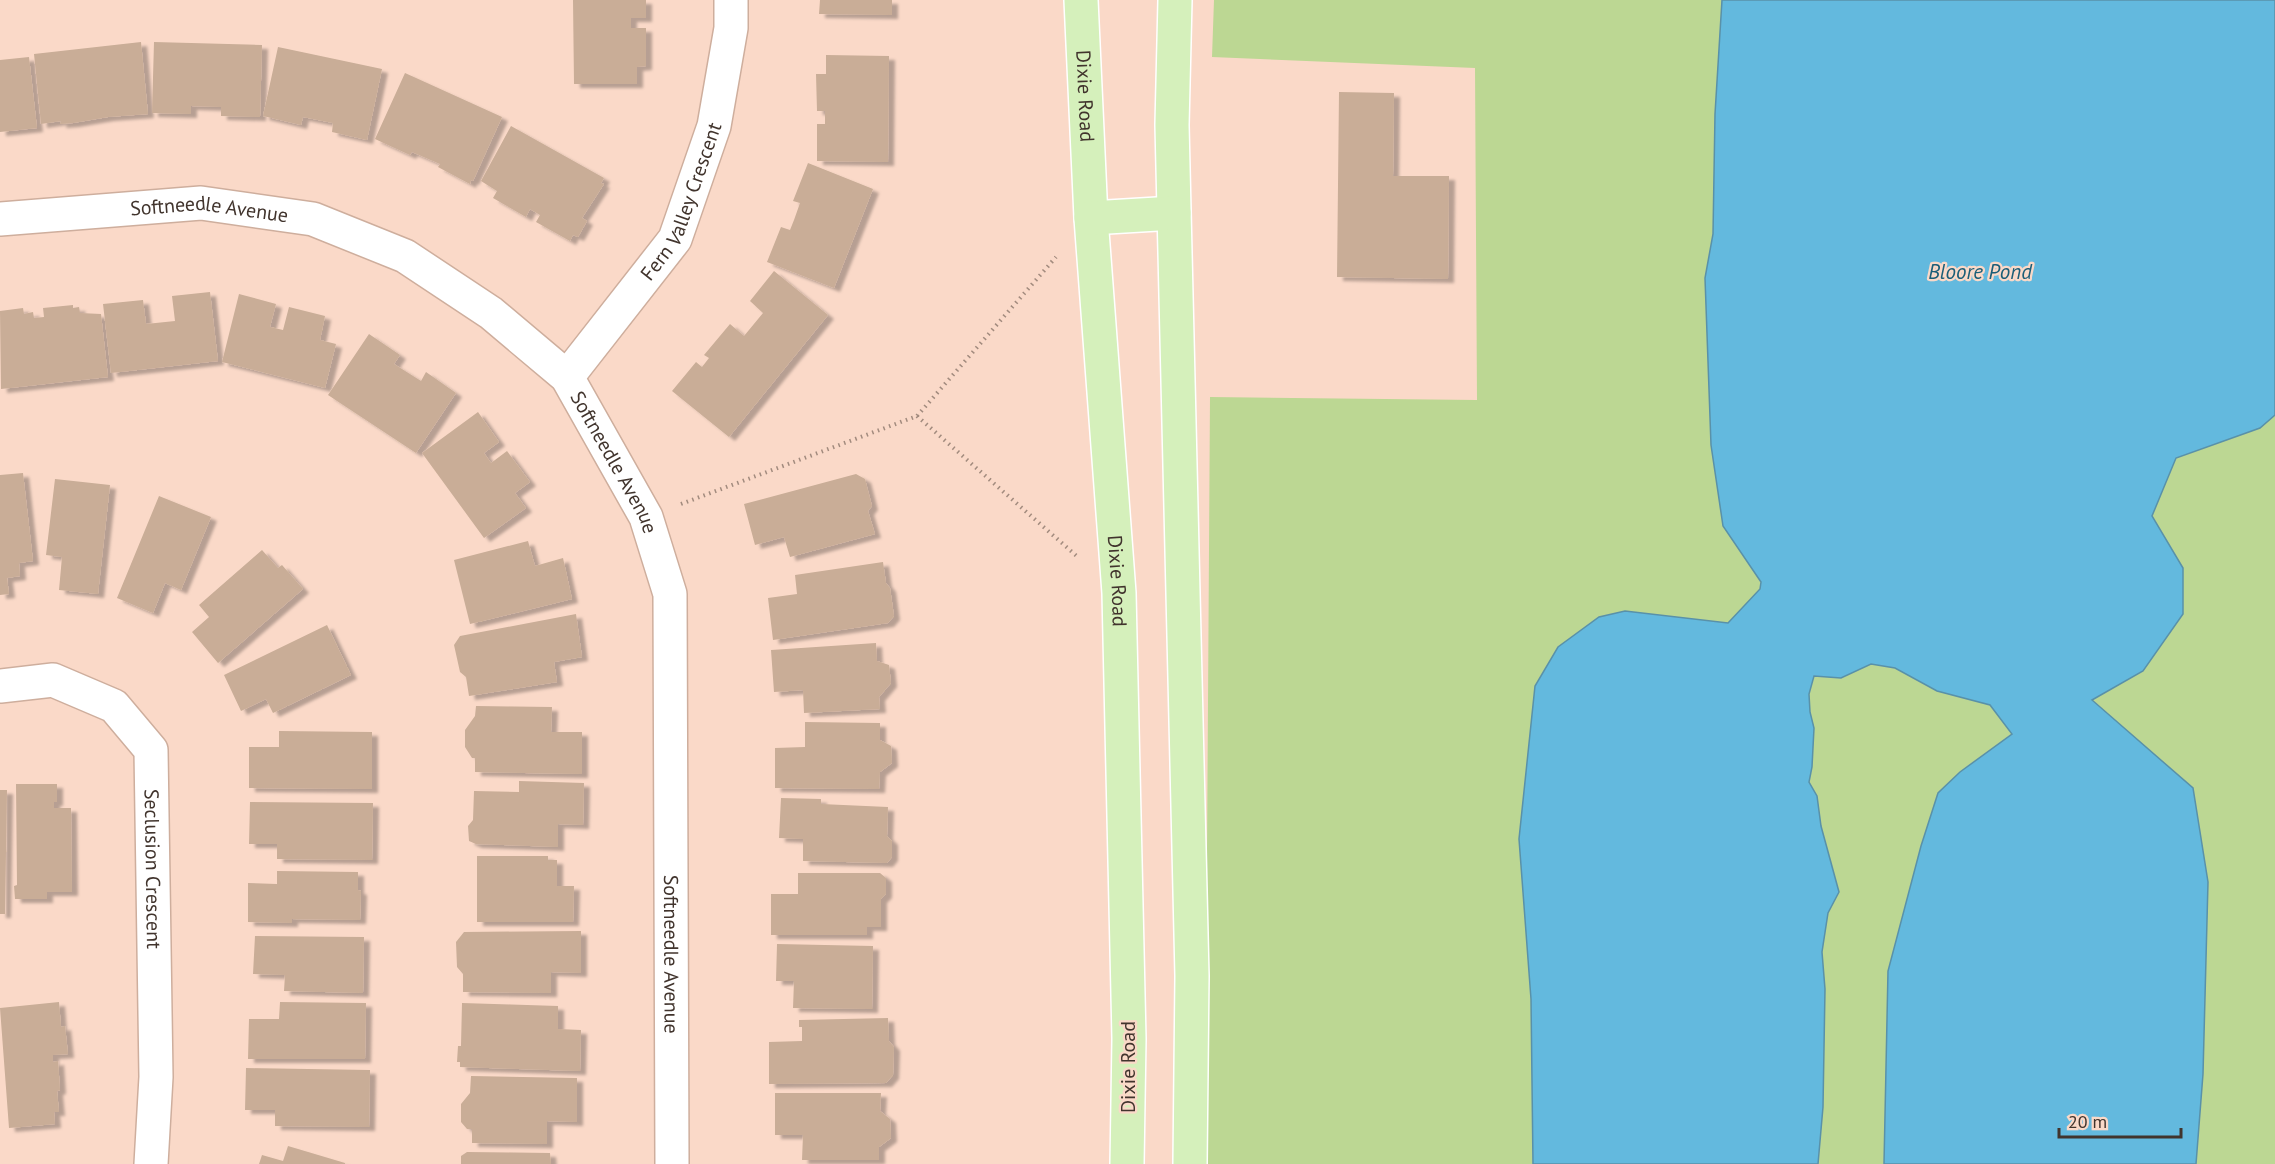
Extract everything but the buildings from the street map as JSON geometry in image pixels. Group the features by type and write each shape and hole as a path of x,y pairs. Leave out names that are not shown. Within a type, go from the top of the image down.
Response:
{"main road":[{"name":"Dixie Road","path":"1081,0 1091,218 1119,593 1129,1039 1127,1164"},
{"path":"1175,0 1172,125 1192,976 1190,1164"},
{"path":"1091,218 1174,213"}],"street":[{"name":"Fern Valley Crescent","path":"567,377 675,239 714,126 731,28 731,0"},
{"name":"Softneedle Avenue","path":"0,219 201,203 313,219 405,256 491,313 567,377 646,517 670,594 672,1164"},
{"name":"Seclusion Crescent","path":"0,686 52,680 114,706 151,750 156,1077 151,1164"}],"path":[{"path":"646,517 917,416 1091,218"},
{"path":"917,416 1119,593"}],"green space":[{"path":"1214,0 2275,0 2275,1164 1205,1164 1210,397 1477,400 1475,68 1212,57"}],"water":[{"name":"Bloore Pond","path":"1722,0 2275,0 2275,415 2260,428 2176,458 2152,516 2183,568 2183,614 2143,671 2092,700 2193,788 2208,882 2203,1074 2196,1164 1884,1164 1888,971 1921,846 1938,793 1960,772 2012,734 1990,705 1937,691 1895,668 1871,664 1841,678 1814,676 1809,694 1814,728 1809,782 1817,796 1821,826 1839,892 1828,913 1822,952 1825,989 1823,1107 1818,1164 1533,1164 1531,999 1519,839 1535,686 1558,647 1599,617 1625,611 1728,623 1760,589 1761,582 1723,526 1711,445 1705,278 1713,234 1715,114"}]}
